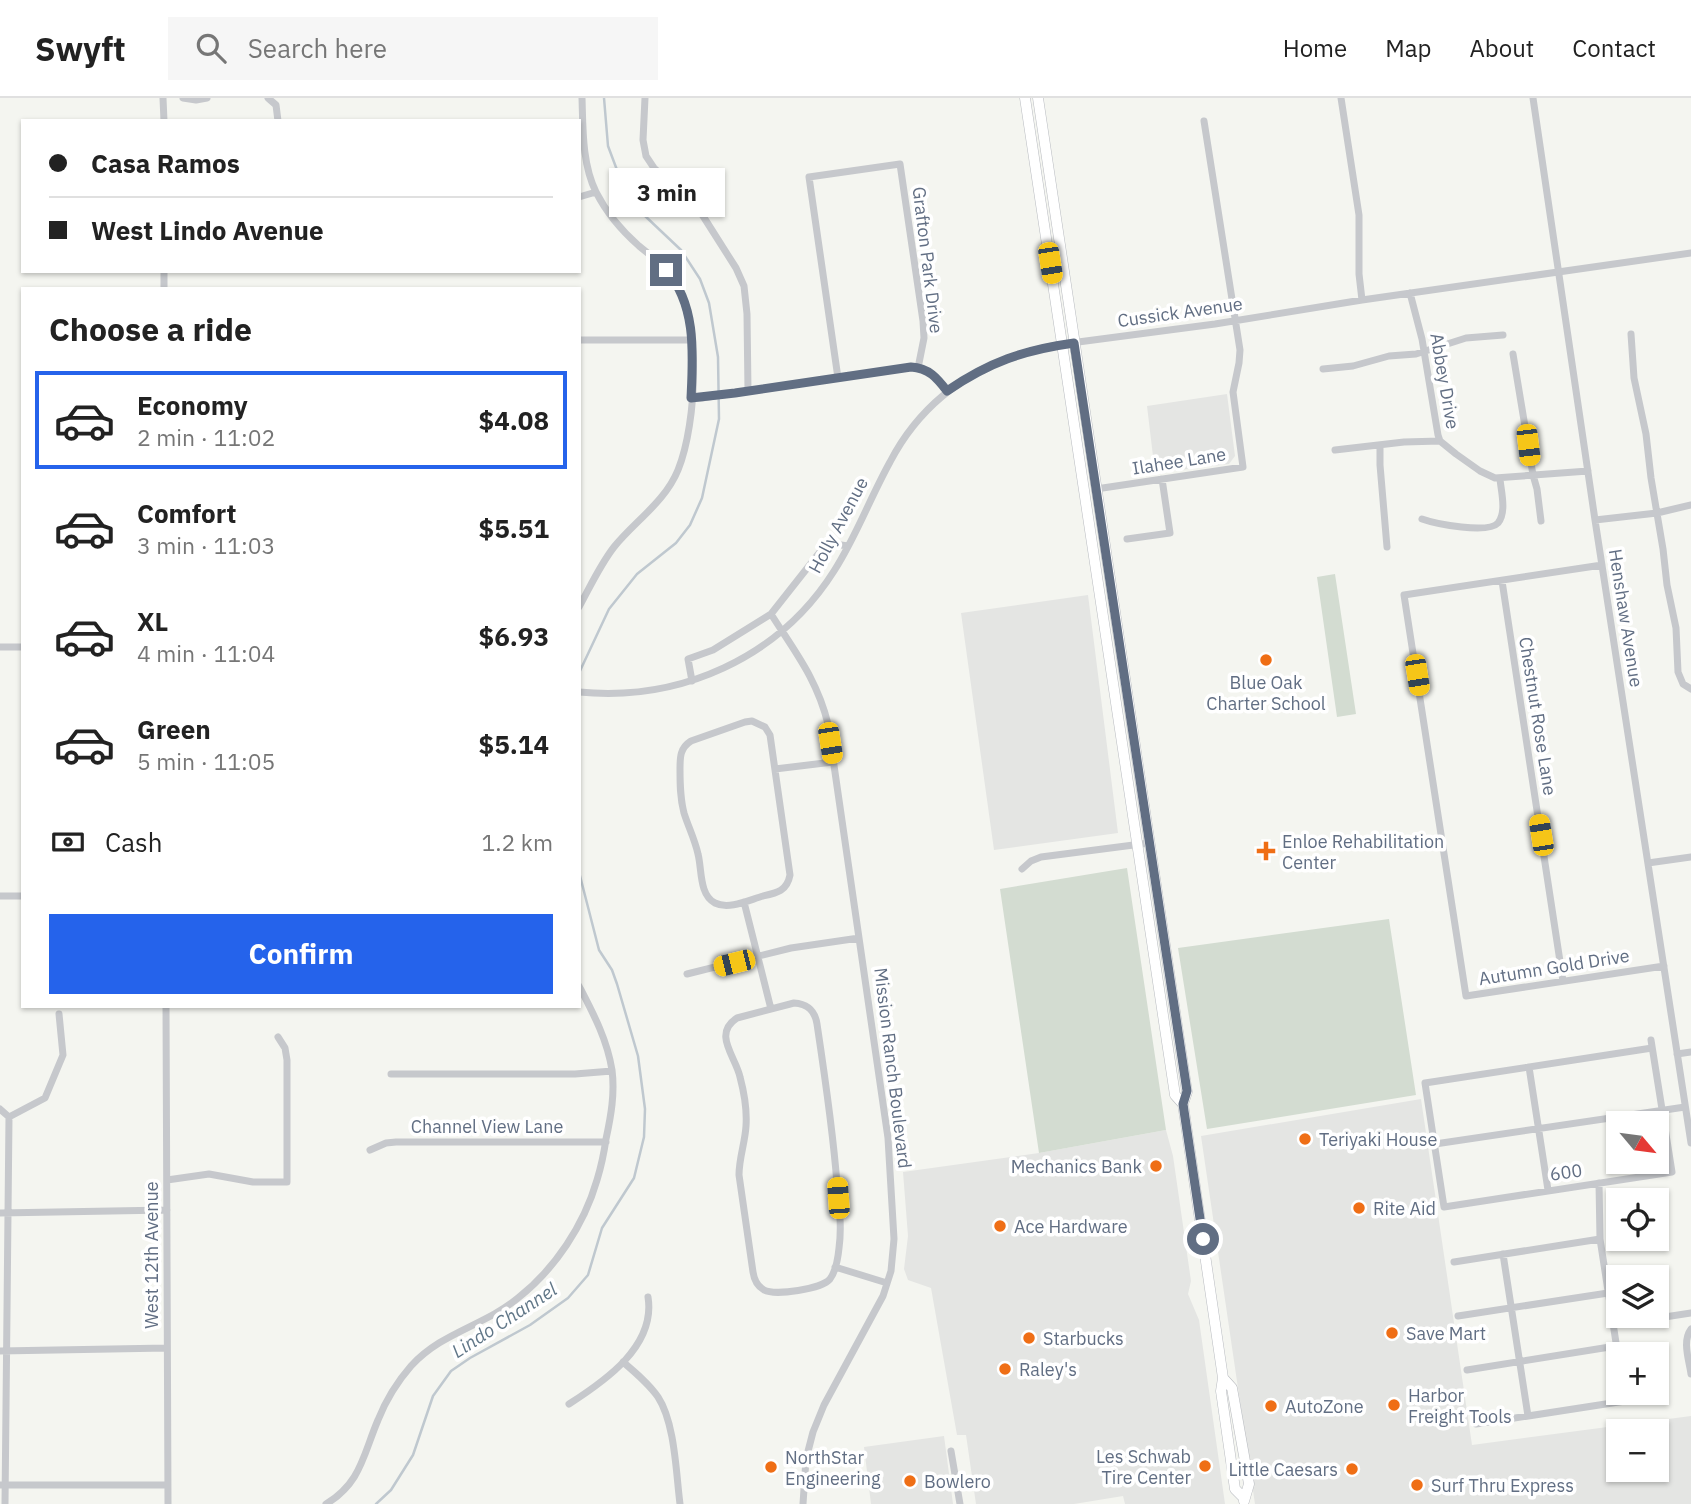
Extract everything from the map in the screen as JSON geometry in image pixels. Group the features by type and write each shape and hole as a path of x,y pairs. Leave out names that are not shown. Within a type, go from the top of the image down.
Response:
{"main road":[{"path":"1025,98 1175,1095 1183,1104"},
{"path":"1038,98 1187,1091 1183,1104 1223,1378 1220,1391 1236,1489 1244,1501"}],"street":[{"path":"163,98 164,119"},
{"path":"183,98 207,98"},
{"path":"268,98 276,105 278,119"},
{"path":"581,604 612,550 672,483 685,444 691,398 691,340 687,309 675,282 663,266 622,230 596,192 585,148 582,98"},
{"path":"645,98 643,140 646,156 654,168 703,216 736,268 744,286 748,391"},
{"path":"1341,98 1359,215 1358,267 1362,300"},
{"name":"Henshaw Avenue","path":"1533,98 1691,1143"},
{"path":"1204,121 1234,321"},
{"name":"Grafton Park Drive","path":"838,378 808,177 900,164 924,330 918,368"},
{"path":"581,196 596,192"},
{"name":"Cussick Avenue","path":"947,391 1000,360 1063,345 1691,253"},
{"name":"Abbey Drive","path":"1410,293 1424,350 1440,440 1480,471 1500,479"},
{"name":"Ilahee Lane","path":"1097,489 1243,467 1234,401 1234,384 1240,356 1234,321"},
{"path":"1631,334 1634,378 1646,434 1675,628 1678,672 1683,684 1691,689"},
{"path":"1323,369 1353,366 1389,356 1416,354 1466,338 1503,335"},
{"path":"581,340 691,340"},
{"path":"1513,354 1541,521"},
{"path":"691,398 911,367 933,374 947,391"},
{"name":"Holly Avenue","path":"581,692 630,694 692,681 739,661 782,631 821,591 848,546 900,444 947,391"},
{"path":"1335,450 1440,440"},
{"path":"1380,446 1387,547"},
{"path":"1422,519 1446,526 1494,526 1502,512 1500,479 1588,471"},
{"path":"1127,539 1170,533 1162,479"},
{"path":"1595,520 1657,513 1691,505"},
{"path":"692,681 688,659 713,650 771,614 827,543 848,546"},
{"name":"Autumn Gold Drive","path":"1602,565 1405,595 1466,996 1664,966"},
{"name":"Chestnut Rose Lane","path":"1502,580 1563,981"},
{"name":"Mission Ranch Boulevard","path":"771,614 807,669 828,724 890,1161 894,1239 893,1257 880,1302 816,1423 806,1459 803,1504"},
{"path":"0,647 21,647"},
{"path":"752,721 765,727 770,735 790,880 778,893 744,902 721,905 706,895 699,856 682,804 680,756 691,741 752,721"},
{"path":"775,769 833,761"},
{"path":"1022,869 1041,857 1149,843"},
{"path":"1648,863 1691,857"},
{"path":"0,896 21,896"},
{"path":"744,902 771,1009"},
{"path":"687,974 791,948 859,938"},
{"path":"326,1504 344,1491 354,1479 385,1404 400,1380 441,1340 493,1316 536,1283 575,1231 587,1207 597,1182 606,1142 612,1101 612,1071 601,1031 581,990"},
{"path":"799,1003 809,1008 816,1018 834,1144 840,1230 835,1267 825,1283 786,1291 766,1291 754,1278 739,1175 746,1115 740,1074 726,1038 727,1028 733,1020 742,1016 799,1003"},
{"name":"West 12th Avenue","path":"166,1008 168,1504"},
{"path":"9,1117 45,1098 63,1055 59,1014"},
{"path":"167,1180 209,1174 253,1182 287,1182 287,1060 285,1048 278,1037"},
{"name":"600","path":"1435,1144 1444,1206 1672,1172 1652,1044 1529,1067"},
{"path":"1677,1054 1691,1052"},
{"path":"1548,1190 1538,1128 1529,1067 1425,1083 1435,1144 1538,1128 1685,1107"},
{"path":"391,1074 575,1074 612,1071"},
{"path":"0,1110 9,1117"},
{"path":"5,1504 2,1485 4,1213 9,1117"},
{"name":"Channel View Lane","path":"370,1150 396,1142 606,1142"},
{"path":"1598,1183 1598,1222 1606,1280"},
{"path":"4,1213 167,1210"},
{"path":"1454,1262 1600,1239"},
{"path":"1503,1254 1528,1416"},
{"path":"835,1267 887,1283"},
{"path":"1458,1316 1606,1293"},
{"path":"569,1404 598,1385 624,1362 647,1324 650,1311 648,1297"},
{"path":"1669,1316 1691,1313"},
{"path":"1691,1329 1686,1342 1691,1374"},
{"path":"3,1351 167,1348"},
{"path":"1467,1370 1606,1348"},
{"path":"624,1362 651,1389 665,1410 680,1504"},
{"path":"1476,1424 1606,1401"},
{"path":"951,1451 960,1504"},
{"path":"2,1485 168,1485"}],"shaded area":[{"path":"1227,394 1235,456 1229,464 1155,473 1147,406"},
{"path":"1335,574 1356,714 1337,717 1317,577"},
{"path":"1088,595 1118,833 994,850 961,613"},
{"path":"1127,868 1166,1130 1039,1153 1000,889"},
{"path":"1389,919 1416,1095 1207,1129 1178,948"},
{"path":"1421,1099 1472,1445 1606,1427 1606,1482 1669,1482 1668,1419 1691,1416 1691,1504 1255,1504 1201,1136"},
{"path":"1166,1130 1173,1156 1191,1281 1188,1294 1199,1320 1225,1504 1125,1504 1123,1496 1074,1504 976,1504 966,1435 957,1435 931,1288 908,1280 904,1269 908,1236 903,1172 1039,1153"},
{"name":"Bowlero","path":"944,1436 953,1504 871,1504 864,1447"}],"waterway":[{"name":"Lindo Channel","path":"581,669 609,609 637,574 676,543 690,525 702,498 719,419 718,357 709,303 700,279 681,250 644,215 623,186 608,146 604,98"},
{"name":"Lindo Channel","path":"376,1504 391,1490 413,1455 433,1396 451,1371 530,1325 568,1298 588,1275 602,1228 634,1178 644,1137 645,1109 638,1056 612,970 599,950 581,880"}],"place":[{"name":"Blue Oak Charter School","path":"1266,660"},
{"name":"Enloe Rehabilitation Center","path":"1266,851"},
{"name":"Teriyaki House","path":"1305,1139"},
{"name":"Mechanics Bank","path":"1156,1166"},
{"name":"Rite Aid","path":"1359,1208"},
{"name":"Ace Hardware","path":"1000,1226"},
{"name":"Save Mart","path":"1392,1333"},
{"name":"Starbucks","path":"1029,1338"},
{"name":"Raley's","path":"1005,1369"},
{"name":"Harbor Freight Tools","path":"1394,1405"},
{"name":"AutoZone","path":"1271,1406"},
{"name":"Les Schwab Tire Center","path":"1205,1466"},
{"name":"NorthStar Engineering","path":"771,1467"},
{"name":"Little Caesars","path":"1352,1469"},
{"name":"Bowlero","path":"910,1481"},
{"name":"Surf Thru Express","path":"1417,1485"}],"route":[{"path":"666,270 678,287 689,315 691,398 911,367 929,372 947,391 1000,360 1074,343 1187,1091 1183,1104 1203,1239"}]}
